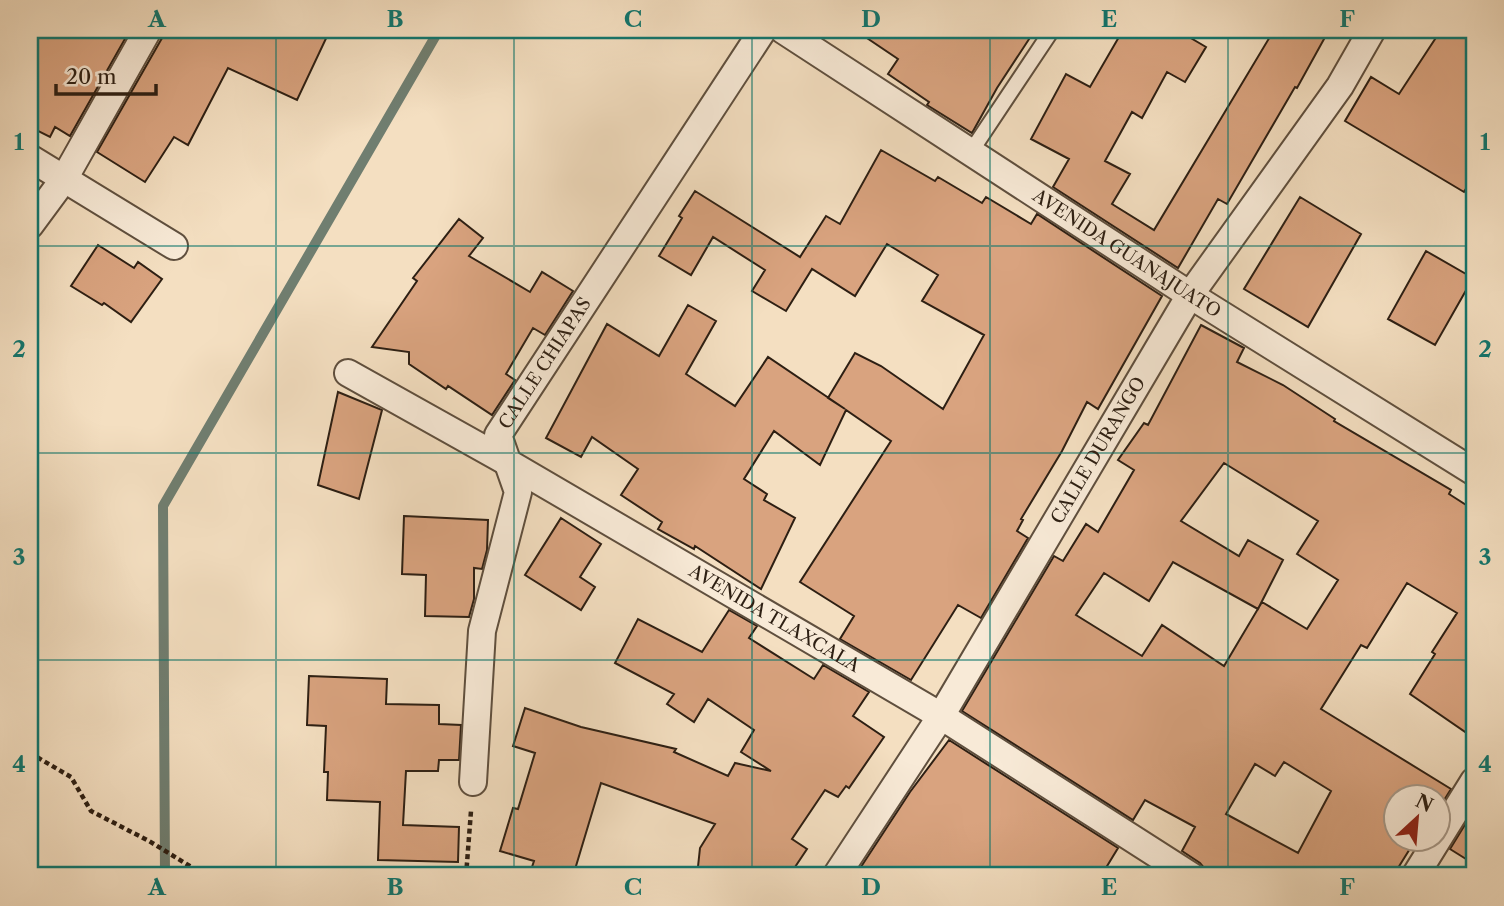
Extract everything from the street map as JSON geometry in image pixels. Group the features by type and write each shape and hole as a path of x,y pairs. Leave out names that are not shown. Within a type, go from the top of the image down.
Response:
{"street":[{"path":"30,225 64,179 148,30"},
{"name":"CALLE CHIAPAS","path":"472,782 482,631 518,492 498,435 763,30"},
{"name":"AVENIDA GUANAJUATO","path":"783,30 1190,295 1474,472"},
{"name":"CALLE DURANGO","path":"836,876 941,716 1190,295 1340,86 1372,30"},
{"path":"30,158 174,246"},
{"name":"AVENIDA TLAXCALA","path":"348,373 507,462 941,716 1191,876"},
{"path":"1415,876 1474,780"}],"lane":[{"path":"970,153 1052,30"}],"path":[{"path":"30,753 71,777 91,811 149,841 206,876"},
{"path":"466,876 472,782"}],"building":[{"path":"30,30 130,30 70,136 55,127 50,137 30,127"},
{"path":"164,30 330,30 297,100 228,68 188,145 174,137 145,182 97,152"},
{"path":"855,30 1035,30 997,88 972,133 927,105 929,102 888,74 898,59"},
{"path":"1123,30 1177,30 1206,47 1185,82 1167,72 1142,118 1132,112 1105,161 1130,174 1112,204 1154,230 1274,30 1329,30 1227,204 1218,199 1178,268 1053,187 1069,159 1031,139 1066,74 1090,87"},
{"path":"1441,30 1474,30 1474,175 1464,192 1345,121 1371,77 1399,94"},
{"path":"881,150 935,181 938,177 982,203 986,197 1031,224 1037,214 1162,296 1098,409 1087,402 1062,451 1021,519 1023,520 1017,531 1028,538 981,618 958,605 911,680 840,639 854,616 800,582 891,441 846,410 820,465 774,431 744,479 767,494 764,500 795,518 761,589 695,546 694,549 658,529 662,522 621,495 638,469 592,437 581,457 546,438 607,324 659,356 688,305 716,321 686,374 735,406 768,357 828,398 855,353 881,366 943,409 984,335 922,301 938,275 887,244 855,296 812,269 786,311 752,291 765,270 713,237 691,275 659,256 695,191 800,257 826,216 840,224"},
{"path":"1300,197 1361,234 1308,327 1244,289"},
{"path":"459,219 483,238 469,256 530,292 542,272 573,291 545,335 533,328 506,374 515,380 492,415 409,364 409,352 372,347 417,281 413,278"},
{"path":"98,245 134,268 138,262 162,279 131,322 104,303 102,305 71,286"},
{"path":"1426,251 1473,278 1435,345 1388,319"},
{"path":"1201,325 1244,348 1237,362 1283,385 1335,419 1334,421 1451,490 1449,494 1474,510 1474,738 1410,694 1457,613 1407,583 1367,648 1361,645 1321,709 1441,783 1382,783 1382,853 1407,853 1393,876 1207,876 1200,863 1182,851 1195,827 1145,800 1133,820 962,711 1054,556 1063,561 1086,524 1098,532 1134,470 1118,460 1144,423 1148,425","holes":["1224,463 1318,521 1297,554 1338,580 1307,629 1262,602 1259,607 1283,560 1248,540 1239,556 1181,521","1173,562 1258,609 1224,666 1162,625 1142,656 1076,615 1104,573 1149,601","1284,762 1331,791 1298,853 1226,814 1255,764 1275,776"]},
{"path":"338,392 382,410 359,499 318,485"},
{"path":"404,516 488,520 487,550 482,569 474,568 474,599 469,617 425,616 426,575 402,574"},
{"path":"561,518 601,544 580,577 595,587 581,610 525,575"},
{"path":"729,610 757,626 749,638 814,679 823,665 869,692 853,716 884,737 849,788 846,786 838,797 825,790 792,839 807,849 789,876 697,876 700,848 715,824 601,783 573,876 529,876 534,861 500,851 513,808 518,809 535,753 513,746 525,708 581,727 676,749 674,752 728,776 735,763 771,771 741,752 754,730 708,699 694,722 667,704 674,694 615,663 638,619 702,652"},
{"path":"309,676 387,679 386,704 439,705 439,724 461,725 459,760 439,760 438,771 406,771 403,825 459,827 458,862 378,860 380,802 327,800 328,772 324,772 326,726 307,725"},
{"path":"949,740 1118,848 1101,876 855,876 910,792"},
{"path":"1474,810 1474,864 1452,850 1452,846"}],"waterway":[{"path":"165,876 163,506 439,30"}]}
